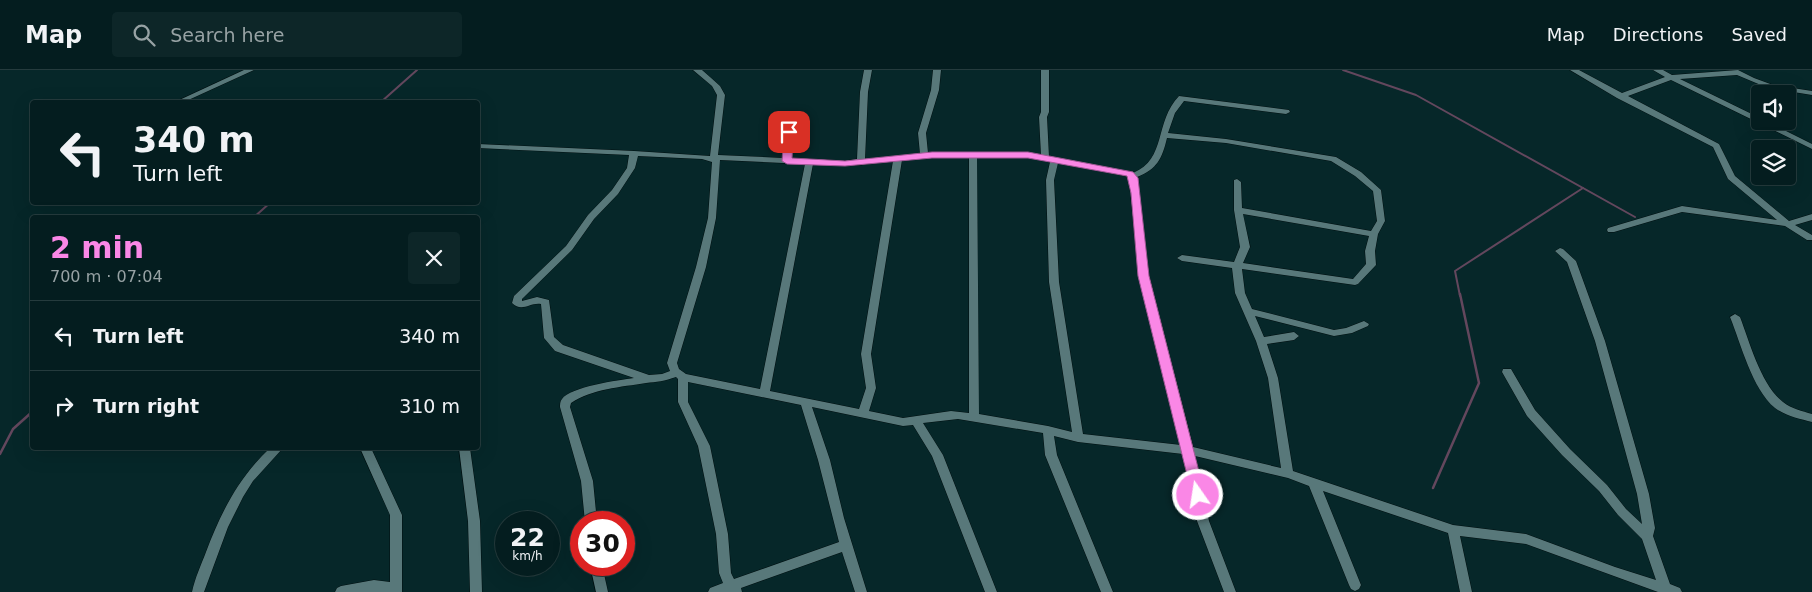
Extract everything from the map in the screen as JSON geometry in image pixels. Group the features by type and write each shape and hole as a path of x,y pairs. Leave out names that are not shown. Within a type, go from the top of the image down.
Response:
{"street":[{"path":"183,100 250,70"},
{"path":"697,70 715,84 720,90 721,95 712,158"},
{"path":"861,163 862,116 868,70"},
{"path":"924,156 922,133 935,90 937,70"},
{"path":"1045,70 1045,112 1043,117 1050,159 1054,282 1078,438"},
{"path":"1574,70 1716,146 1731,177 1787,224 1810,238"},
{"path":"1657,70 1812,147"},
{"path":"1620,96 1671,78 1735,71 1775,88 1812,93"},
{"path":"1132,176 1146,171 1153,164 1164,136 1169,114 1175,103 1182,98 1286,112"},
{"path":"787,161 789,132"},
{"path":"1164,136 1226,141 1333,159 1358,174 1377,190 1382,221 1374,234 1370,251 1371,265 1355,282 1182,258"},
{"path":"480,146 712,158 861,163 924,156 973,154 1028,155 1126,172 1132,176 1144,276 1188,450 1203,521 1230,592"},
{"path":"634,153 631,168 626,178 591,217 569,248 518,298 517,303 522,305 537,300 546,302 549,338 559,348 649,379"},
{"path":"973,154 974,416"},
{"path":"712,158 717,163 712,218 701,267 672,363 680,374 683,402 704,446 722,534 725,573 734,589"},
{"path":"863,414 871,388 866,354 898,158"},
{"path":"764,393 809,162"},
{"path":"1237,182 1238,210 1245,247 1238,267 1240,293 1261,341 1273,378 1288,474"},
{"path":"1611,230 1682,209 1787,224 1812,217"},
{"path":"1238,210 1374,234"},
{"path":"1560,251 1571,261 1600,341 1642,494 1650,528 1647,536"},
{"path":"1247,311 1334,333 1348,331 1364,324"},
{"path":"1735,317 1764,386 1776,403 1786,409 1812,418"},
{"path":"1261,341 1294,336"},
{"path":"1507,372 1532,413 1566,452 1604,488 1635,526 1647,536 1668,591"},
{"path":"590,511 587,481 565,407 566,400 584,392 680,374 903,422 917,422 948,414 974,416 1048,430 1078,438 1188,450 1288,474 1453,530 1526,539 1668,591"},
{"path":"805,402 824,460 838,518 861,592"},
{"path":"917,422 937,455 991,592"},
{"path":"1048,430 1051,455 1107,592"},
{"path":"198,592 235,495 260,462 275,450"},
{"path":"341,592 374,586 396,590 396,515 367,450"},
{"path":"464,450 474,521 476,592"},
{"path":"1314,483 1354,585"},
{"path":"1453,530 1466,592"},
{"path":"714,592 734,589 847,545"},
{"path":"598,576 602,592"}],"waterway":[{"path":"383,100 417,70"},
{"path":"1343,70 1416,95 1583,188"},
{"path":"1460,296 1455,271 1583,188"},
{"path":"1583,188 1635,217"},
{"path":"256,215 268,205"},
{"path":"1433,488 1479,383 1460,294"},
{"path":"0,454 13,429 30,414"}],"route":[{"path":"789,132 787,161 845,164 932,155 1028,155 1130,174 1133,178 1144,276 1198,495"}]}
